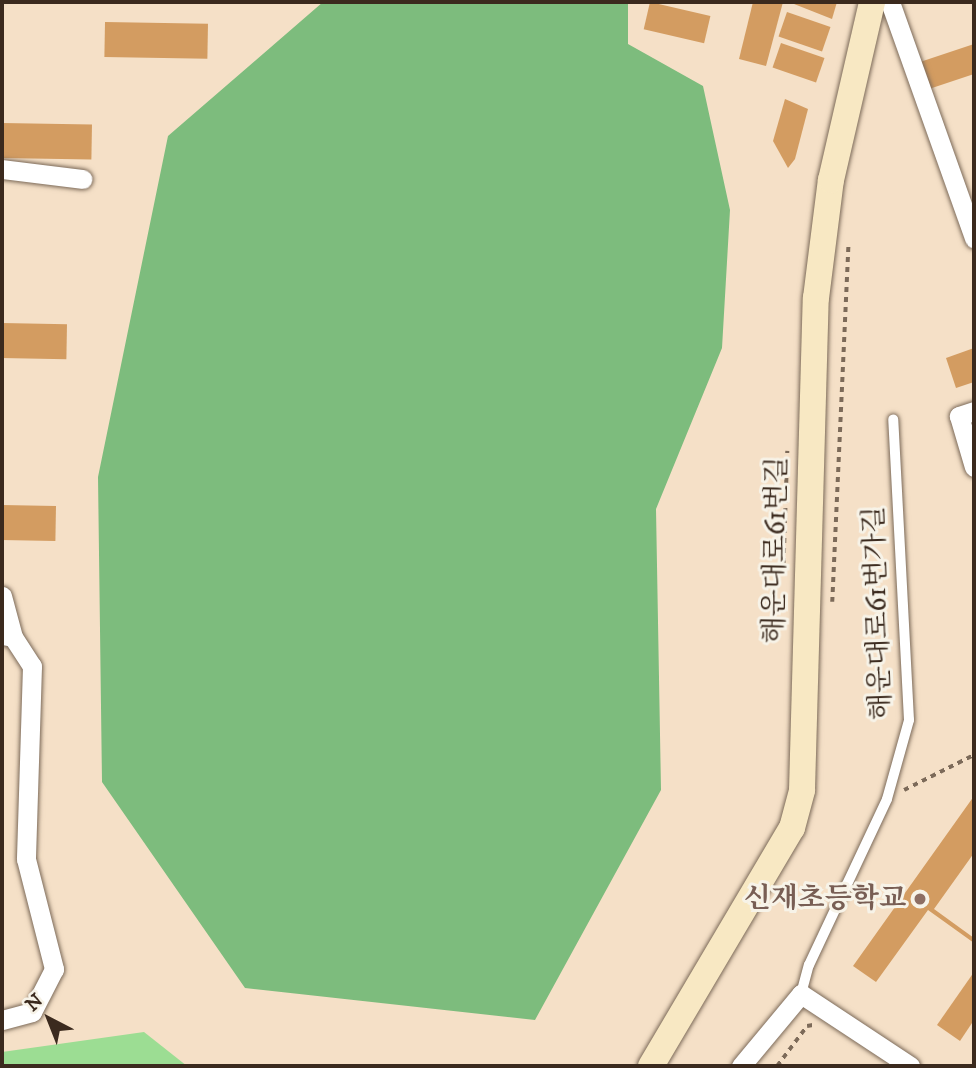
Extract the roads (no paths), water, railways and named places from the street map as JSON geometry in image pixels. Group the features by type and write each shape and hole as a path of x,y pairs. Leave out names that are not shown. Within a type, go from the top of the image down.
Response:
{"main road":[{"name":"해운대로61번길","path":"650,1066 792,828 802,790 817,298 831,180 873,2"}],"street":[{"path":"890,2 974,238"},
{"path":"2,169 82,179"},
{"path":"974,411 959,416 974,467"},
{"path":"2,596 7,636 32,666 26,859 54,969 32,1012 2,1020"},
{"path":"741,1066 801,994 910,1066"}],"lane":[{"name":"해운대로61번가길","path":"801,994 809,965 887,799 909,720 892,419"}],"place":[{"name":"신재초등학교","path":"920,899"}]}
